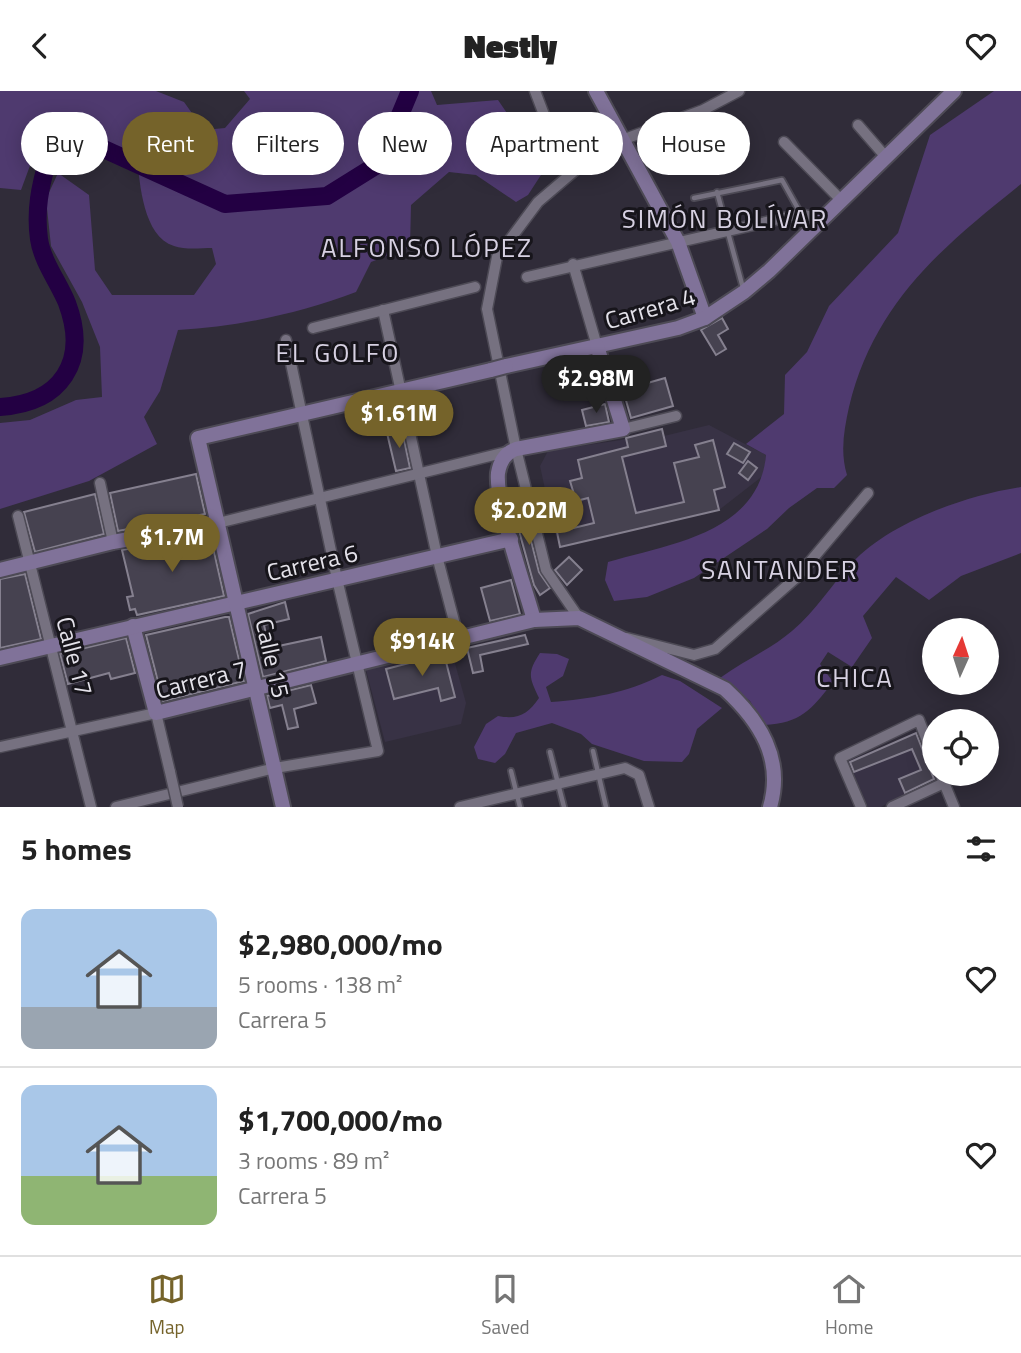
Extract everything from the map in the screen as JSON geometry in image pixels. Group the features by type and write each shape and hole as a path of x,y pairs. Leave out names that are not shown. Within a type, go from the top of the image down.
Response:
{"main road":[{"path":"596,91 607,112"},
{"name":"Carrera 4","path":"198,438 678,328 705,318 744,292 950,92"},
{"path":"623,142 678,242 705,318"},
{"path":"534,619 511,539 498,477 500,463 514,449 622,429 597,346"},
{"name":"Calle 15","path":"198,438 284,807"},
{"path":"0,569 113,542 218,523"},
{"name":"Carrera 6","path":"0,658 511,539"},
{"path":"579,618 725,689 741,704 772,751 775,782 770,807"},
{"name":"Carrera 7","path":"156,713 459,640 534,619 579,618"},
{"path":"133,626 156,713"}],"street":[{"path":"535,91 543,112"},
{"path":"623,140 703,110 739,91"},
{"path":"858,125 886,156"},
{"path":"784,142 841,200"},
{"path":"570,175 538,202 497,257 487,309 514,449 546,570 579,618"},
{"path":"527,277 573,264 801,214 819,219"},
{"path":"573,264 597,346"},
{"path":"313,328 475,287"},
{"path":"383,310 437,557 459,640"},
{"path":"116,807 275,768 378,751 319,500 286,340"},
{"path":"622,429 676,416"},
{"path":"218,523 319,500 514,449"},
{"path":"100,483 113,542"},
{"path":"616,638 632,638 694,655 715,649 798,576 868,493"},
{"name":"Calle 17","path":"18,516 49,646 75,733 91,807"},
{"path":"156,713 178,807"},
{"name":"Carrera 7","path":"0,747 75,733 156,713"},
{"path":"861,807 840,758 919,720 922,728"},
{"path":"460,807 625,768 639,775 649,807"},
{"path":"892,807 928,786"},
{"path":"945,786 954,807"}],"lane":[{"path":"694,198 782,180 801,214"},
{"path":"717,192 744,292"},
{"path":"593,751 606,807"},
{"path":"550,752 564,807"},
{"path":"511,771 520,807"}],"shaded area":[{"path":"0,91 156,91 184,102 191,112 122,112 122,151 108,144 108,112 21,112 21,175 27,175 21,190 0,188"},
{"path":"244,91 431,91 437,105 498,100 506,112 466,112 466,174 452,172 452,112 358,112 358,175 446,175 411,205 410,247 371,262 356,292 268,318 178,330 160,391 144,417 157,444 89,481 0,509 0,423 30,420 76,400 102,397 100,347 82,302 51,246 46,199 57,175 89,195 95,270 112,295 194,295 216,264 212,248 174,246 156,232 149,221 139,175 218,175 218,129 225,128 232,120 232,175 344,175 344,112 239,112 250,99"},
{"path":"994,91 1021,91 1021,184 938,255 894,307 875,337 860,370 847,416 843,449 847,475 834,488 817,488 789,508 767,529 694,578 647,597 614,601 605,580 608,562 658,549 708,531 747,502 760,481 766,455 746,444 784,414 785,375 807,352 829,306 898,233 930,135"},
{"path":"476,175 541,175 528,195 516,202"},
{"path":"709,425 766,455 764,475 719,510 560,547 540,466 548,451 621,440 662,429 664,436"},
{"path":"1021,487 1021,553 961,576 929,600 896,577 863,616 872,638 852,667 828,652 820,664 833,682 804,713 777,724 764,725 750,701 720,678 792,631 809,615 852,563 887,535 954,504"},
{"path":"451,649 466,703 461,724 385,742 366,670"},
{"path":"540,653 557,654 569,659 563,676 546,687 551,702 608,694 662,675 680,681 722,708 697,729 689,754 682,762 644,761 592,744 581,734 552,723 516,733 505,754 495,763 478,759 474,747 486,724 498,716 522,715 539,698 533,685 531,670"},
{"path":"917,733 922,745 922,785 881,807 868,807 848,761"}],"building":[{"path":"722,318 728,329 718,335 726,349 716,355 701,330"},
{"path":"665,378 673,406 631,418 623,390"},
{"path":"605,404 609,422 586,426 582,410"},
{"path":"662,429 666,446 622,457 636,513 684,502 674,463 699,457 695,445 713,440 725,487 714,490 719,510 560,547 557,532 594,523 588,498 576,501 570,481 582,478 578,460 628,447 626,438"},
{"path":"402,430 410,468 396,471 387,433"},
{"path":"734,443 750,452 743,463 727,454"},
{"path":"748,461 757,468 748,480 739,473"},
{"path":"196,474 205,514 118,531 110,493"},
{"path":"95,494 104,534 35,552 24,512"},
{"path":"520,497 539,572 550,588 540,595 534,585 511,502"},
{"path":"210,534 224,596 137,615 135,609 130,610 127,597 133,596 122,550"},
{"path":"569,557 582,570 567,585 555,570"},
{"path":"25,574 41,639 0,648 0,579"},
{"path":"511,580 520,614 490,621 481,588"},
{"path":"285,602 289,619 264,625 269,648 321,637 326,661 263,677 248,614"},
{"path":"229,617 244,681 163,701 146,635"},
{"path":"525,635 528,644 480,655 483,671 473,673 467,648"},
{"path":"126,638 135,673 111,679 109,673 68,684 60,654"},
{"path":"444,654 455,697 441,701 438,688 394,699 386,669"},
{"path":"311,685 316,703 294,709 298,727 288,729 282,705 270,708 267,696"},
{"path":"916,733 922,748 922,785 905,793 899,779 921,770 912,749 854,772 850,762"}],"waterway":[{"path":"0,407 21,404 54,388 65,376 72,361 73,324 67,303 47,264 39,239 39,199 48,159 95,145 225,204 327,196 380,163 410,91"}],"district":[{"name":"SIMÓN BOLÍVAR","path":"725,218"},
{"name":"ALFONSO LÓPEZ","path":"427,247"},
{"name":"EL GOLFO","path":"338,352"},
{"name":"SANTANDER","path":"780,569"},
{"name":"CHICA","path":"855,677"}]}
